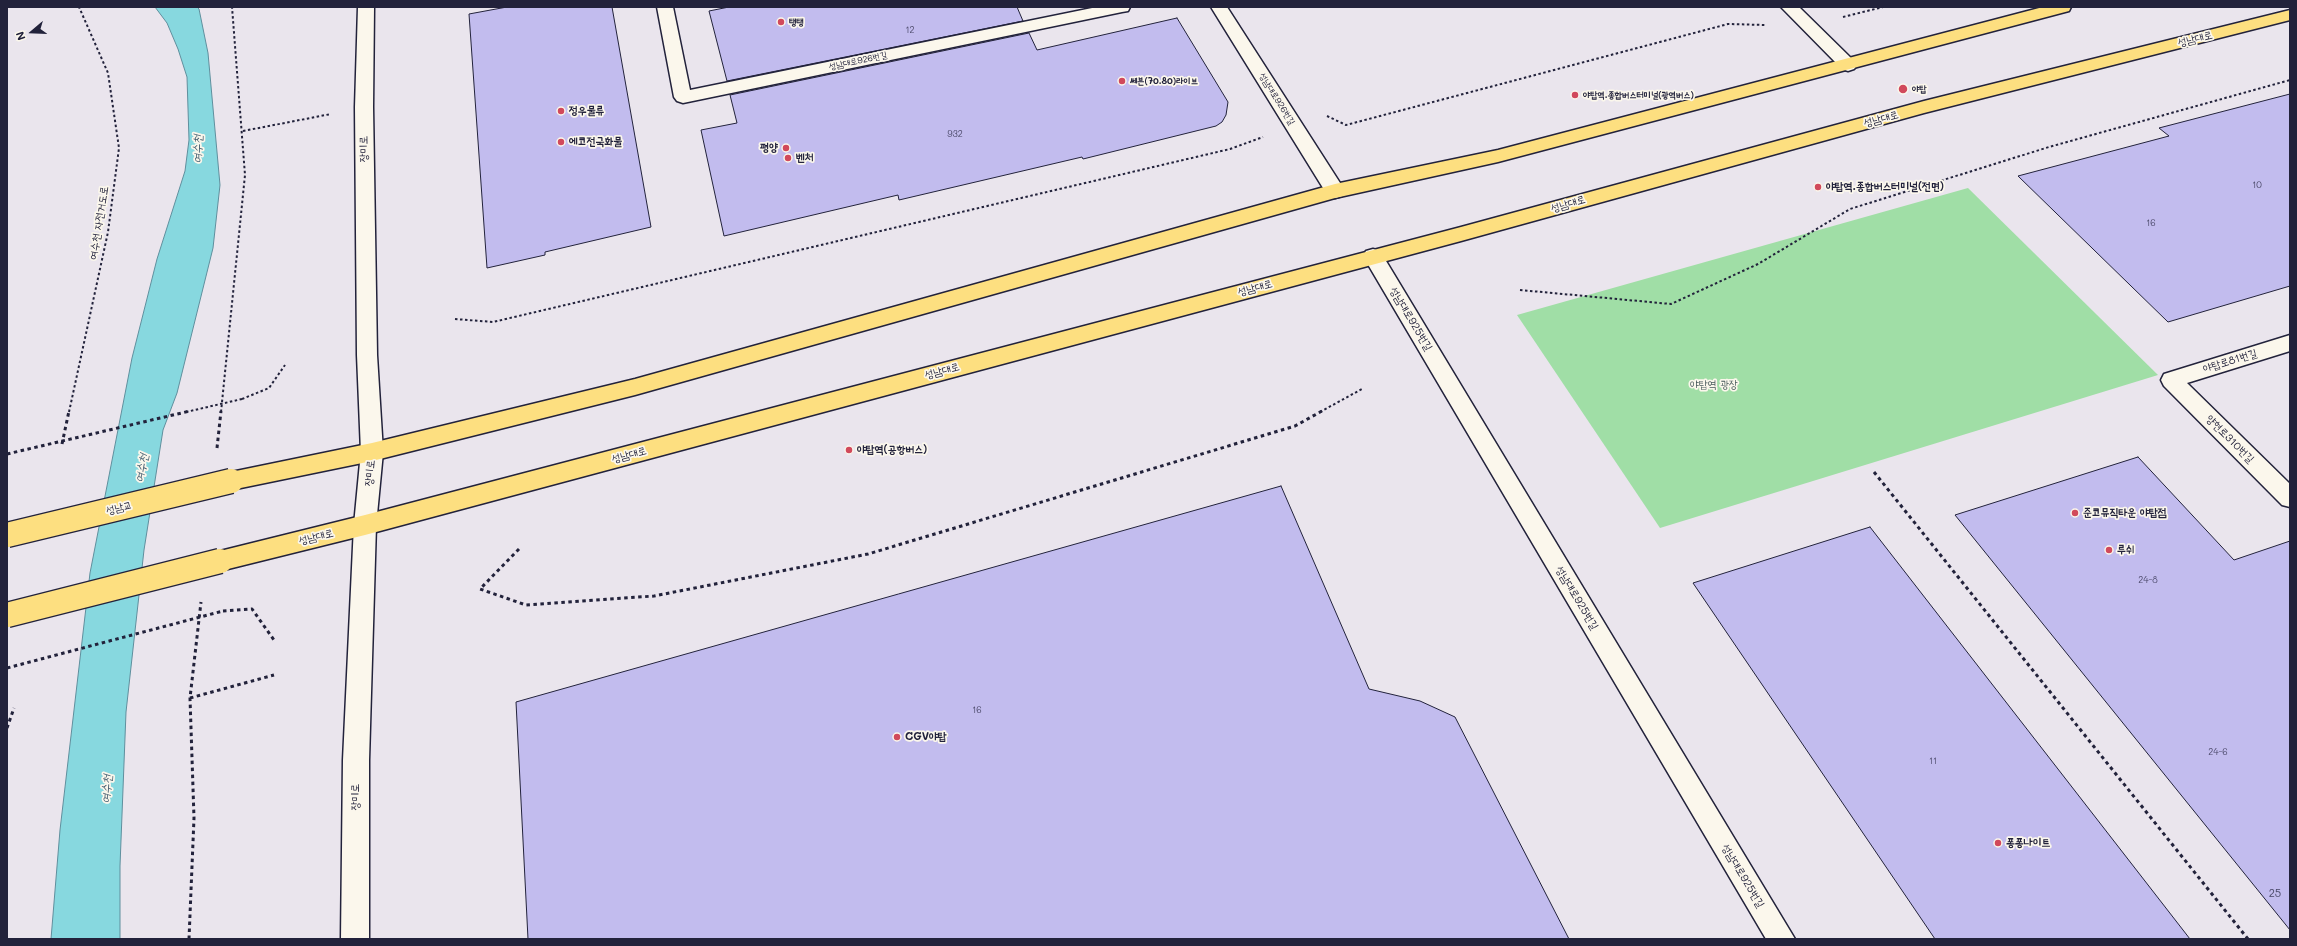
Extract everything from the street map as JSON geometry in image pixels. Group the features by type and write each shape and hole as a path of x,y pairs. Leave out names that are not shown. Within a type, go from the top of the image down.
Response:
{"main road":[{"path":"372,452 635,387 1335,191 1498,156 1848,65 2063,7"},
{"name":"성남대로","path":"7,615 365,525 1373,256 1924,107 2290,15"},
{"name":"성남교","path":"7,534 231,481 372,452"}],"street":[{"name":"장미로","path":"355,939 356,760 365,525 372,452 367,355 364,107 366,7"},
{"name":"성남대로926번길","path":"665,7 682,97 1122,7"},
{"name":"성남대로926번길","path":"1219,7 1335,191"},
{"path":"1789,7 1848,65"},
{"name":"성남대로925번길","path":"1373,256 1780,939"},
{"name":"야탑로81번길","path":"2171,380 2290,343"},
{"name":"양현로310번길","path":"2171,380 2290,498"}],"path":[{"name":"여수천 자전거도로","path":"62,444 108,232 119,148 108,73 79,7"},
{"path":"454,319 493,322 1230,149 1327,116 1346,125 1728,24 1808,26 1884,7"},
{"path":"1520,290 1671,304 1758,264 1850,209 2049,146 2290,80"},
{"path":"243,131 364,107"},
{"path":"7,454 242,399 269,388 285,364"},
{"path":"519,549 480,588 526,605 654,596 868,554 1295,426 1362,389"},
{"path":"1874,472 2248,939"},
{"path":"7,668 223,611 252,609 274,640"},
{"path":"190,698 274,676"},
{"path":"7,728 14,708"}],"green space":[{"name":"야탑역 광장","path":"1968,188 2158,375 1660,528 1517,315"}],"water":[{"name":"여수천","path":"155,7 197,7 199,9 208,53 220,185 213,248 177,393 163,430 144,550 126,712 120,866 120,939 51,939 60,830 90,573 132,358 157,259 185,171 189,140 187,77 178,49 167,23"}],"building":[{"path":"507,7 612,7 651,227 545,252 545,255 487,268 469,14"},
{"path":"729,7 1017,7 1023,21 727,81 709,11"},
{"path":"1177,18 1228,102 1226,115 1222,122 1216,126 1083,159 1082,157 899,200 898,195 724,236 701,130 737,123 730,95 1029,33 1037,50"},
{"path":"2290,94 2290,286 2168,322 2018,176 2169,136 2159,128"},
{"path":"2138,457 2234,560 2290,541 2290,930 1955,515"},
{"path":"1281,486 1369,689 1420,701 1455,717 1569,939 528,939 516,702"},
{"path":"1870,527 2190,939 1935,939 1693,583"}],"place":[{"name":"탱탱","path":"781,22"},
{"name":"쎄븐(70.80)라이브","path":"1122,81"},
{"name":"야탑","path":"1903,89"},
{"name":"야탑역.종합버스터미널(광역버스)","path":"1575,95"},
{"name":"정우물류","path":"561,111"},
{"name":"에코전국화물","path":"561,142"},
{"name":"평양","path":"786,148"},
{"name":"벤처","path":"788,158"},
{"name":"야탑역.종합버스터미널(전면)","path":"1818,187"},
{"name":"야탑역(공항버스)","path":"849,450"},
{"name":"준코뮤직타운 야탑점","path":"2075,513"},
{"name":"루쉬","path":"2109,550"},
{"name":"CGV야탑","path":"897,737"},
{"name":"퐁퐁나이트","path":"1998,843"}]}
